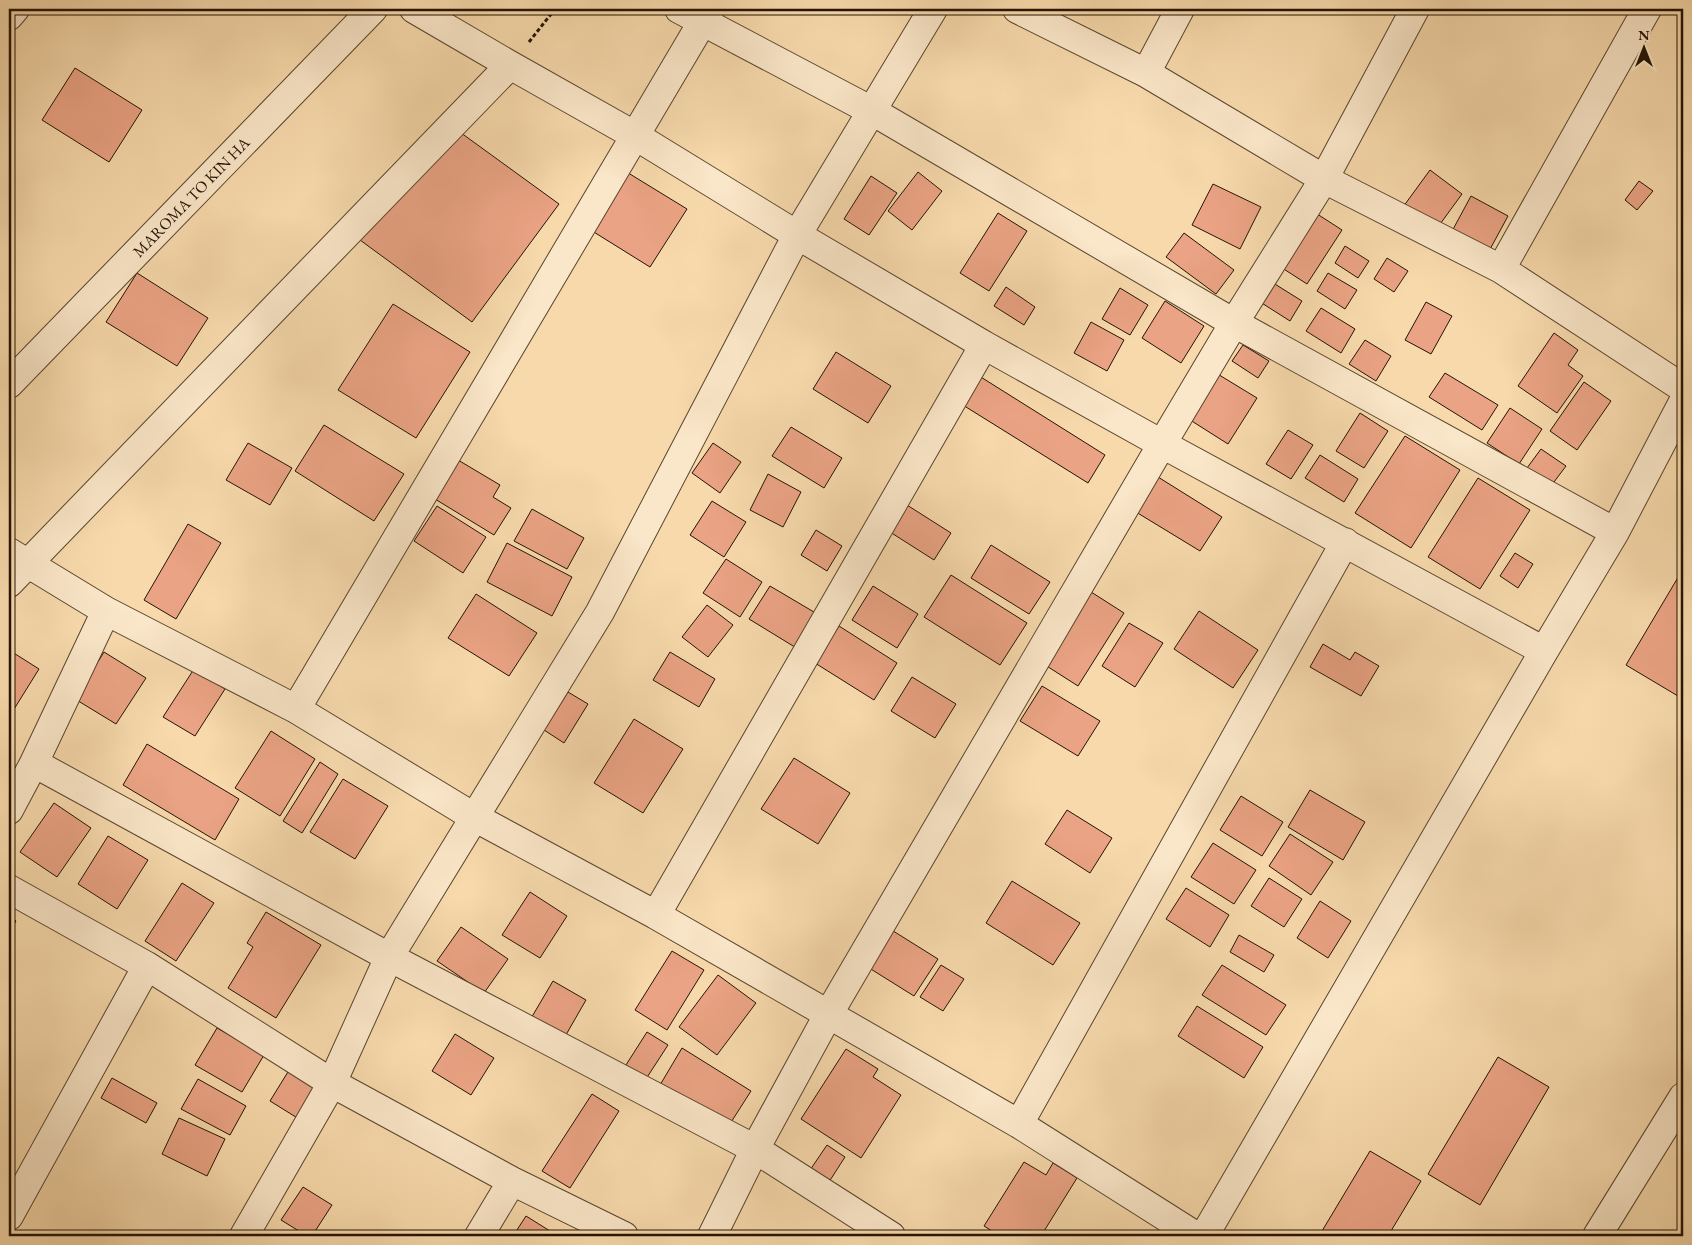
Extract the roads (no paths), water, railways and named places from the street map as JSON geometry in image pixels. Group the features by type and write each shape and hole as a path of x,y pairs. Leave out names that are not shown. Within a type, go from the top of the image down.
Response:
{"street":[{"path":"9,16 16,9"},
{"name":"MAROMA TO KIN HA","path":"9,384 373,9"},
{"path":"414,9 634,134 797,235 984,345 1162,444 1544,651"},
{"path":"244,1236 332,1083 389,957 600,612 797,235 933,9"},
{"path":"1017,9 1146,73 1324,179 1501,269 1683,388"},
{"path":"1146,73 1180,9"},
{"path":"712,1236 755,1149 828,1015 1162,444 1234,323 1324,179 1415,9"},
{"path":"1501,269 1647,9"},
{"path":"296,709 634,134 697,13 872,111 1234,323 1616,532"},
{"path":"9,583 18,558 510,65"},
{"path":"656,915 984,345"},
{"path":"1204,1236 1544,651 1616,532 1683,402"},
{"path":"1019,1124 1344,542"},
{"path":"18,558 106,611 296,709 474,816 656,915 1019,1124 1196,1236"},
{"path":"9,810 34,763 106,611"},
{"path":"34,763 389,957 755,1149 891,1236"},
{"path":"9,889 147,966 332,1083 512,1181 624,1236"},
{"path":"9,1216 147,966"},
{"path":"1597,1236 1683,1097"},
{"path":"479,1236 512,1181"}]}
